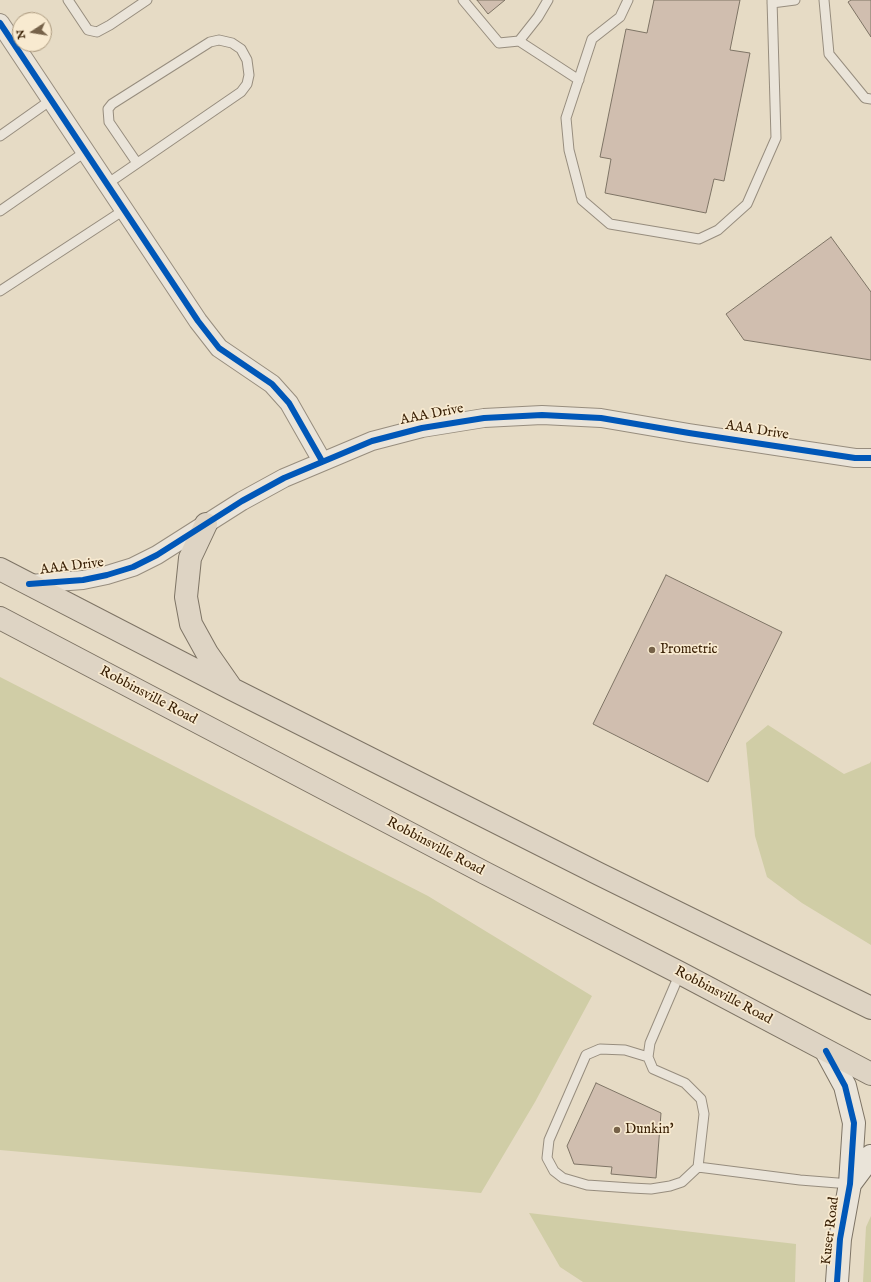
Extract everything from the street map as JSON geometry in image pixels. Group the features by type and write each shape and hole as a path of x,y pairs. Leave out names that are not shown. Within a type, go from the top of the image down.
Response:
{"highway":[{"path":"206,524 190,558 186,597 190,624 206,653 232,689"},
{"path":"0,569 232,689 598,874 864,1004"},
{"name":"Robbinsville Road","path":"0,618 871,1074"}],"street":[{"path":"0,23 198,322 219,348 272,384 290,403 322,461"},
{"name":"AAA Drive","path":"29,584 83,580 108,576 133,567 157,555 242,501 284,478 322,461 372,441 422,428 484,418 542,415 601,418 855,458 871,458"},
{"name":"Kuser Road","path":"826,1051 845,1086 854,1123 850,1184 840,1239 837,1282"},
{"path":"850,1184 871,1156"}],"lane":[{"path":"68,0 88,30 97,32 147,0"},
{"path":"463,0 499,43 520,41 579,80"},
{"path":"520,41 538,17 548,0"},
{"path":"628,0 620,16 592,39 566,118 569,150 582,200 610,224 699,239 718,230 747,204 776,138 772,2 795,0"},
{"path":"824,0 829,54 865,98 871,99"},
{"path":"107,184 241,92 247,84 249,75 247,60 241,49 232,43 219,40 210,42 112,104 108,109 109,122 137,163"},
{"path":"0,136 51,100"},
{"path":"0,211 85,152"},
{"path":"0,291 124,210"},
{"path":"648,1056 625,1050 600,1049 586,1055 549,1140 547,1158 554,1170 563,1178 587,1184 651,1189 670,1186 682,1182 698,1167 704,1114 701,1099 685,1083 653,1069 648,1056 650,1043 680,973"},
{"path":"698,1167 800,1180 850,1184"}],"shaded area":[{"path":"0,677 428,896 592,996 535,1102 481,1193 0,1150"},
{"path":"768,725 844,774 870,763 871,761 871,945 802,903 767,877 755,836 746,743"},
{"path":"529,1213 796,1244 795,1282 583,1282 560,1267"},
{"path":"871,1216 871,1282 863,1282 866,1227"}],"building":[{"path":"477,0 505,0 488,14"},
{"path":"654,0 740,0 730,50 750,53 724,181 714,179 706,213 605,193 611,159 600,157 626,29 647,33"},
{"path":"851,0 871,0 871,37 848,2"},
{"path":"831,237 871,292 871,360 744,340 726,314"},
{"path":"666,575 782,632 708,782 593,724"},
{"name":"Dunkin'","path":"596,1083 661,1113 656,1178 611,1174 612,1167 574,1164 567,1146"}],"cycle path":[{"path":"0,23 198,321 219,348 272,384 289,403 322,461"},
{"path":"29,584 83,580 107,575 133,567 157,555 242,501 284,478 372,441 422,428 484,418 542,415 601,418 855,458 871,458"},
{"path":"826,1051 845,1086 854,1123 850,1184 840,1239 837,1282"}],"place":[{"name":"Prometric","path":"652,650"},
{"name":"Dunkin'","path":"617,1130"}]}
